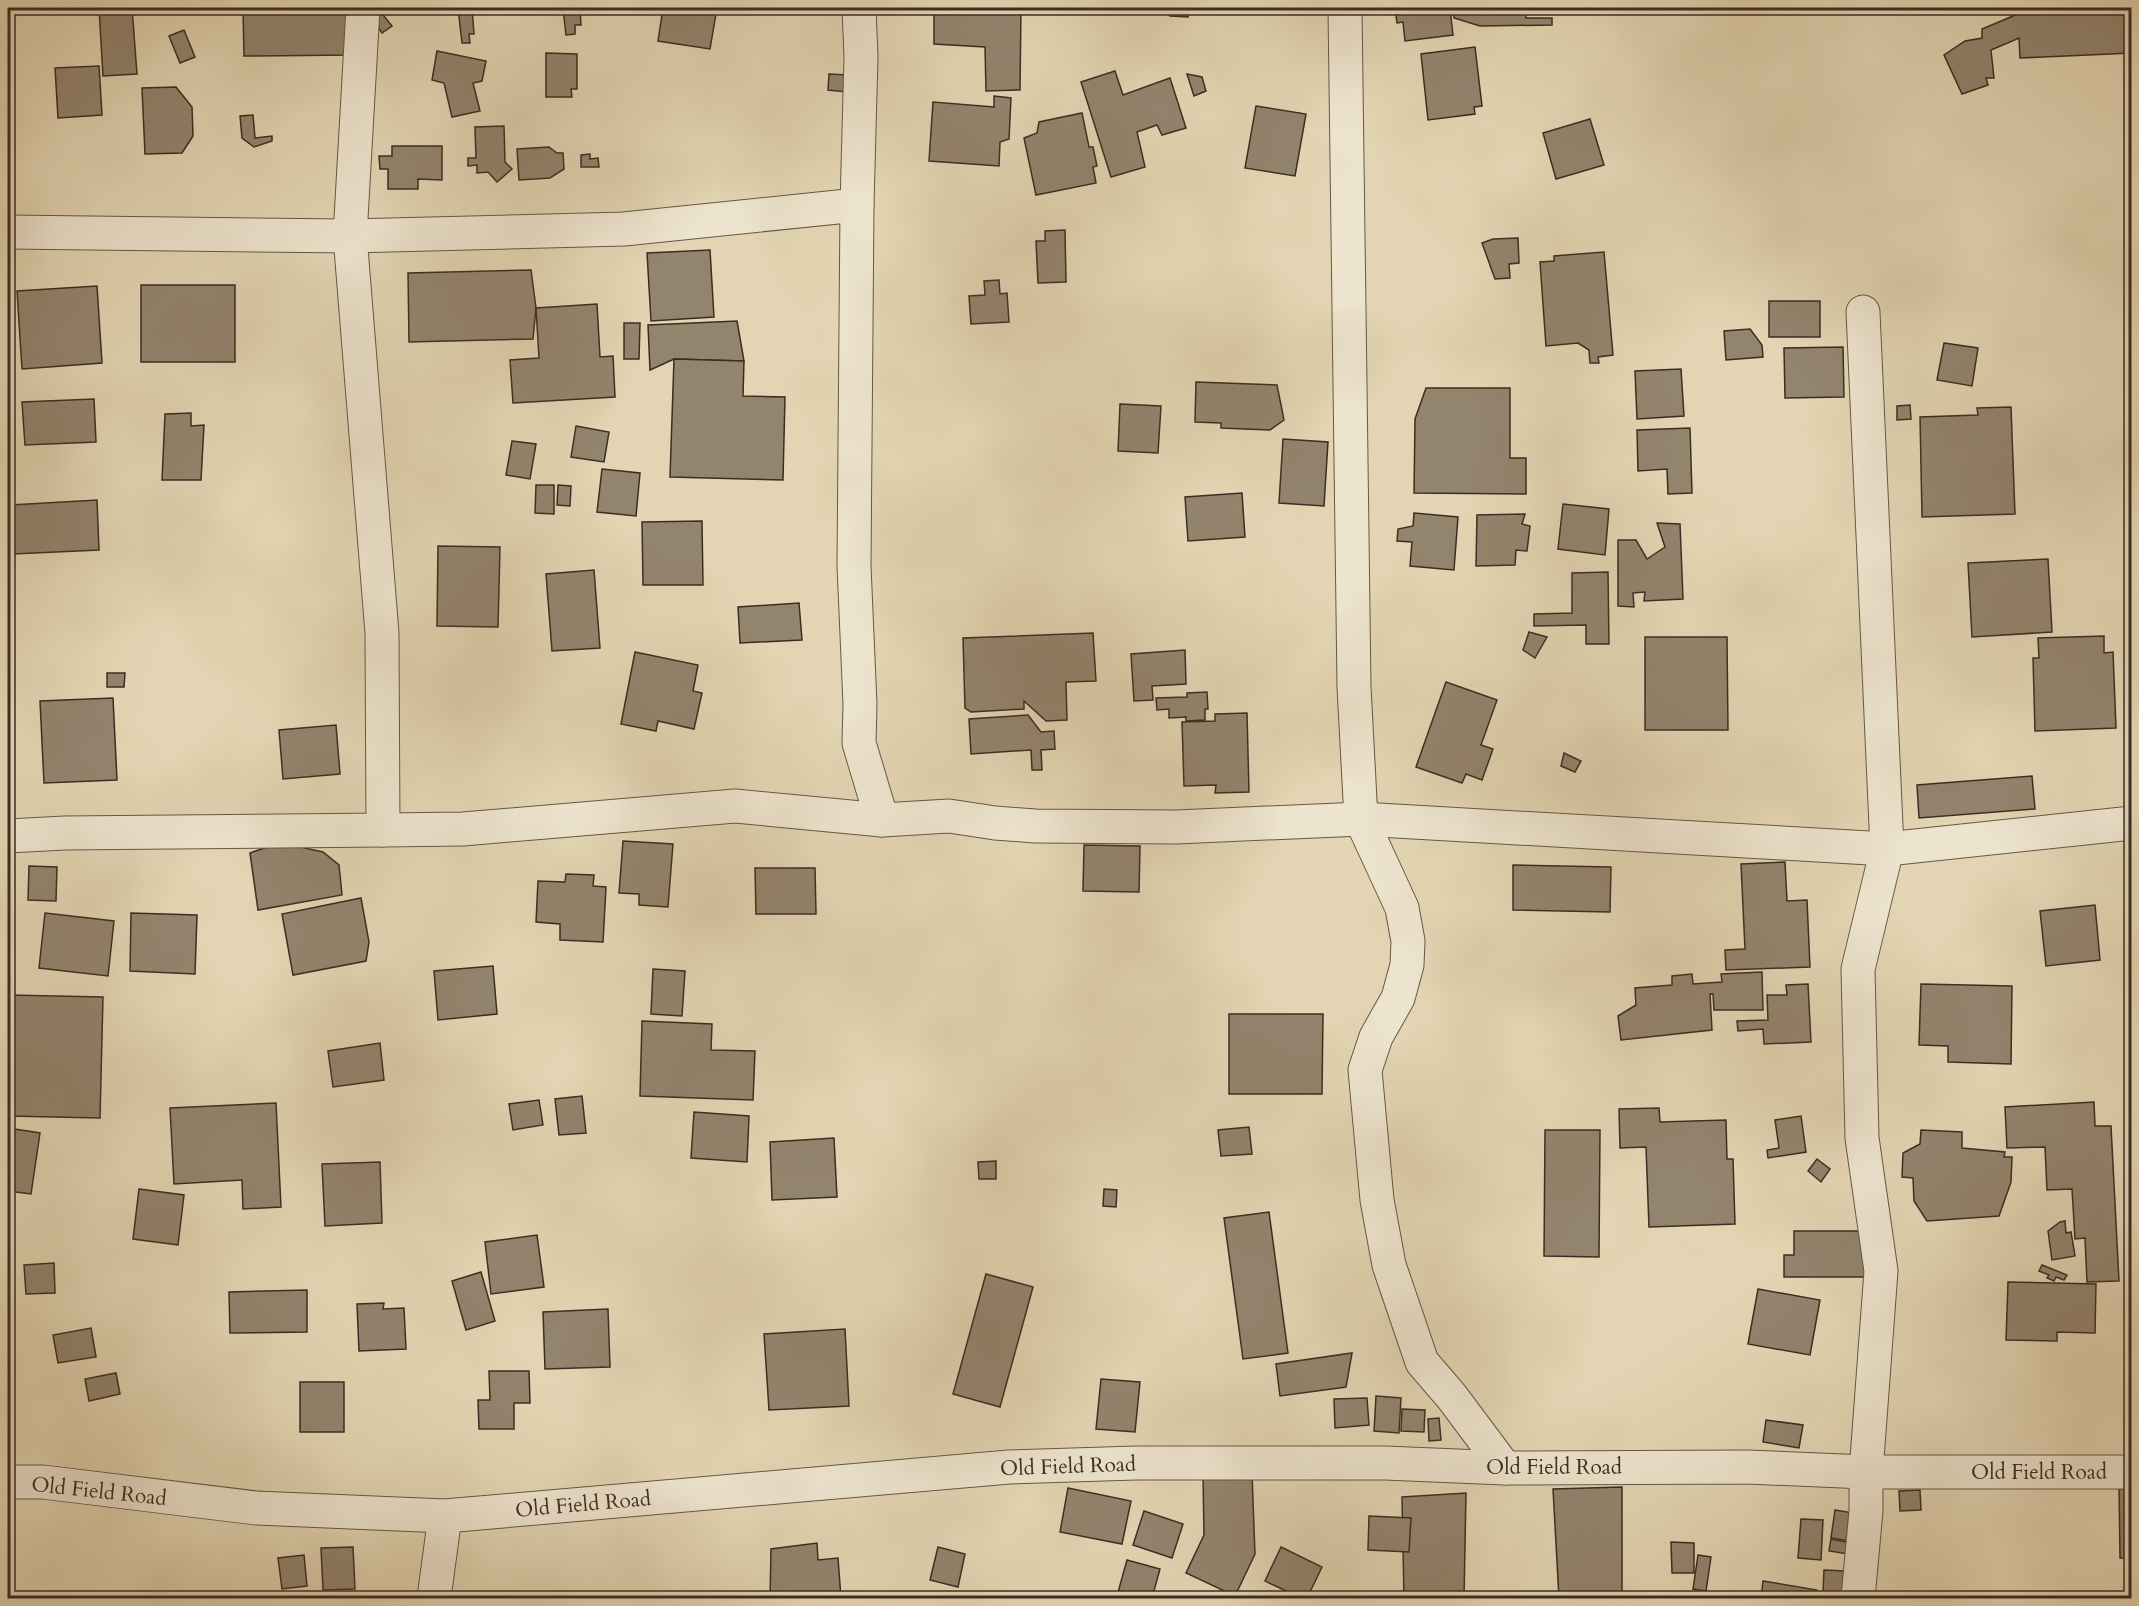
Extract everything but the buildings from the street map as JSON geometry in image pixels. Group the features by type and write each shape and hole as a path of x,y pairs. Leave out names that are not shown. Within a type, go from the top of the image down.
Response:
{"street":[{"path":"363,8 350,236 382,633 383,830"},
{"path":"859,8 861,57 857,205 854,566 860,704 859,743 882,820"},
{"path":"1345,8 1354,687 1360,819 1402,908 1408,941 1407,965 1398,998 1376,1037 1365,1070 1377,1200 1389,1265 1422,1362 1452,1397 1505,1468"},
{"path":"8,232 350,236 624,229 857,205"},
{"path":"1858,1599 1866,1511 1866,1473 1881,1270 1862,1138 1858,969 1887,849 1863,312"},
{"path":"8,836 65,833 463,829 735,806 882,820 950,816 1035,826 1176,827 1360,819 1887,849 2132,823"},
{"name":"Old Field Road","path":"8,1482 44,1482 256,1509 445,1516 1008,1467 1148,1463 1385,1463 1505,1468 1747,1467 1866,1473 2132,1472"},
{"path":"434,1599 445,1516"}]}
